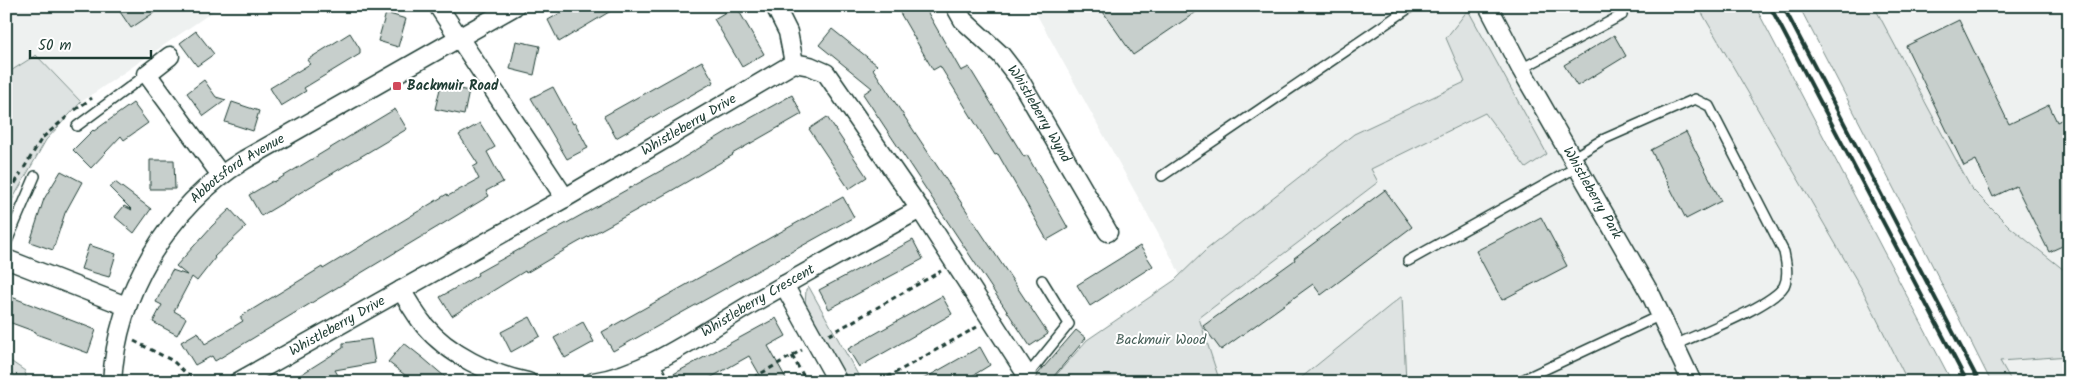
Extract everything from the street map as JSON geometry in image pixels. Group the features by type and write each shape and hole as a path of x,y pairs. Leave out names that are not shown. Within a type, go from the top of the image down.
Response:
{"street":[{"path":"438,6 565,198"},
{"name":"Abbotsford Avenue","path":"112,382 118,336 126,306 142,271 163,236 192,200 220,175 515,6"},
{"path":"776,6 788,32 794,63 810,66 826,73 920,209 991,320 1024,379"},
{"name":"Whistleberry Wynd","path":"955,6 963,20 1001,55 1018,77 1108,232"},
{"name":"Whistleberry Park","path":"1488,6 1521,69 1652,297 1692,382"},
{"path":"170,56 147,74 220,175"},
{"name":"Whistleberry Drive","path":"238,382 565,198 794,63"},
{"name":"Whistleberry Crescent","path":"593,382 622,376 650,364 784,285 920,209"},
{"path":"6,259 126,306"},
{"path":"784,285 838,382"},
{"path":"401,290 424,325 441,341 509,380 528,382"},
{"path":"650,364 660,382"}],"lane":[{"path":"1162,176 1412,6"},
{"path":"1521,69 1622,15 1618,6"},
{"path":"77,126 147,74"},
{"path":"1408,261 1575,162 1602,140 1695,99 1709,106 1784,252 1787,270 1784,286 1770,299 1675,345"},
{"path":"6,244 35,176"},
{"path":"1024,379 1069,324 1042,280"},
{"path":"1518,382 1661,315"}],"path":[{"path":"6,199 42,138 83,104 100,93"},
{"path":"746,382 955,264"},
{"path":"879,382 991,320"},
{"path":"118,336 139,343 173,361 195,382"},
{"path":"792,356 807,382"}],"shaded area":[{"path":"6,6 221,6 81,102 36,55 6,75"},
{"path":"1032,6 1698,6 1864,293 1910,382 1406,382 1402,297 1296,382 1220,382 1199,318 1175,264"},
{"path":"1874,6 2069,6 2069,274 2010,227 1971,188"},
{"path":"2069,356 2069,382 2012,382 1999,361"}],"green space":[{"path":"1698,6 1755,6 1952,382 1908,382 1864,293"},
{"path":"1799,6 1874,6 1971,188 2010,227 2069,274 2069,356 2000,361 2012,382 1991,382"},
{"name":"Backmuir Wood","path":"1468,10 1547,154 1526,168 1485,113 1371,169 1378,182 1199,318 1220,382 1050,382 1087,340 1175,280 1206,250 1354,134 1465,82 1446,38"},
{"path":"36,55 81,102 46,140 6,211 6,74"},
{"path":"809,287 862,382 847,382 805,306 806,289"},
{"path":"1402,296 1406,382 1296,382"},
{"path":"6,358 25,371 27,382 6,382"}],"building":[{"path":"116,6 164,6 131,28"},
{"path":"573,6 619,6 559,42 548,20"},
{"path":"736,6 764,54 742,67 714,19"},
{"path":"896,6 924,6 961,71 969,67 1024,157 1027,155 1068,228 1047,240 998,154 995,155 940,66 933,70"},
{"path":"1099,6 1205,6 1133,55"},
{"path":"386,13 406,19 398,47 378,41"},
{"path":"1959,20 2009,124 2049,105 2057,122 2069,116 2069,243 2049,252 2016,186 1993,197 1976,160 1964,166 1906,46"},
{"path":"832,29 877,65 873,69 1048,334 1030,346 863,94 872,88 819,45"},
{"path":"196,31 214,54 197,66 180,43"},
{"path":"350,33 360,49 360,54 304,88 306,91 281,106 270,88 310,64 307,60"},
{"path":"1614,35 1626,56 1577,86 1564,65"},
{"path":"516,41 540,46 534,75 510,69"},
{"path":"702,61 714,82 616,138 604,116"},
{"path":"204,80 216,97 226,100 204,116 187,93"},
{"path":"441,85 469,91 464,115 435,109"},
{"path":"553,87 588,148 567,159 531,98"},
{"path":"792,95 802,114 671,191 526,273 525,271 452,316 440,297 478,275 477,273 673,164"},
{"path":"232,102 259,111 253,131 225,122"},
{"path":"133,103 148,123 124,140 121,136 91,168 73,150 93,130"},
{"path":"395,109 407,129 261,216 249,195"},
{"path":"827,117 867,177 849,189 809,129"},
{"path":"480,123 495,147 487,152 503,182 486,191 489,196 215,361 212,356 195,365 181,342 198,332 205,344 243,321 240,317 322,267 323,269 447,194 448,196 479,179 473,167 478,164 459,135"},
{"path":"1686,132 1721,201 1686,219 1651,150"},
{"path":"150,160 174,160 175,189 150,189"},
{"path":"61,171 82,182 65,213 53,250 30,242 44,199"},
{"path":"115,182 151,209 134,233 115,217 124,206 132,210 110,188"},
{"path":"1385,190 1412,227 1321,295 1313,284 1221,350 1203,326 1295,260 1294,258"},
{"path":"843,197 854,217 613,351 602,332"},
{"path":"230,209 246,227 214,257 197,281 192,277 174,311 186,318 177,335 153,322 162,305 156,302 172,270 187,275 176,266"},
{"path":"1541,217 1567,266 1502,300 1476,251"},
{"path":"913,240 923,259 829,309 819,290"},
{"path":"89,245 116,254 109,277 81,269"},
{"path":"1140,246 1153,266 1090,306 1077,285"},
{"path":"9,296 96,330 88,353 6,321 6,298 9,299"},
{"path":"942,296 952,314 859,367 848,349"},
{"path":"530,317 540,336 511,352 501,332"},
{"path":"776,318 786,336 768,346 788,382 764,382 749,356 703,382 669,382 668,377"},
{"path":"583,322 594,342 565,358 554,338"},
{"path":"1076,330 1086,338 1049,382 1035,382 1037,375"},
{"path":"371,339 375,363 335,370 342,382 289,382 343,348 343,343"},
{"path":"404,343 451,382 414,382 388,362"},
{"path":"980,347 990,365 977,373 961,382 918,382"}],"railway":[{"path":"1770,6 1967,382"},
{"path":"1783,6 1979,382"}],"place":[{"name":"Backmuir Road","path":"397,86"}]}
